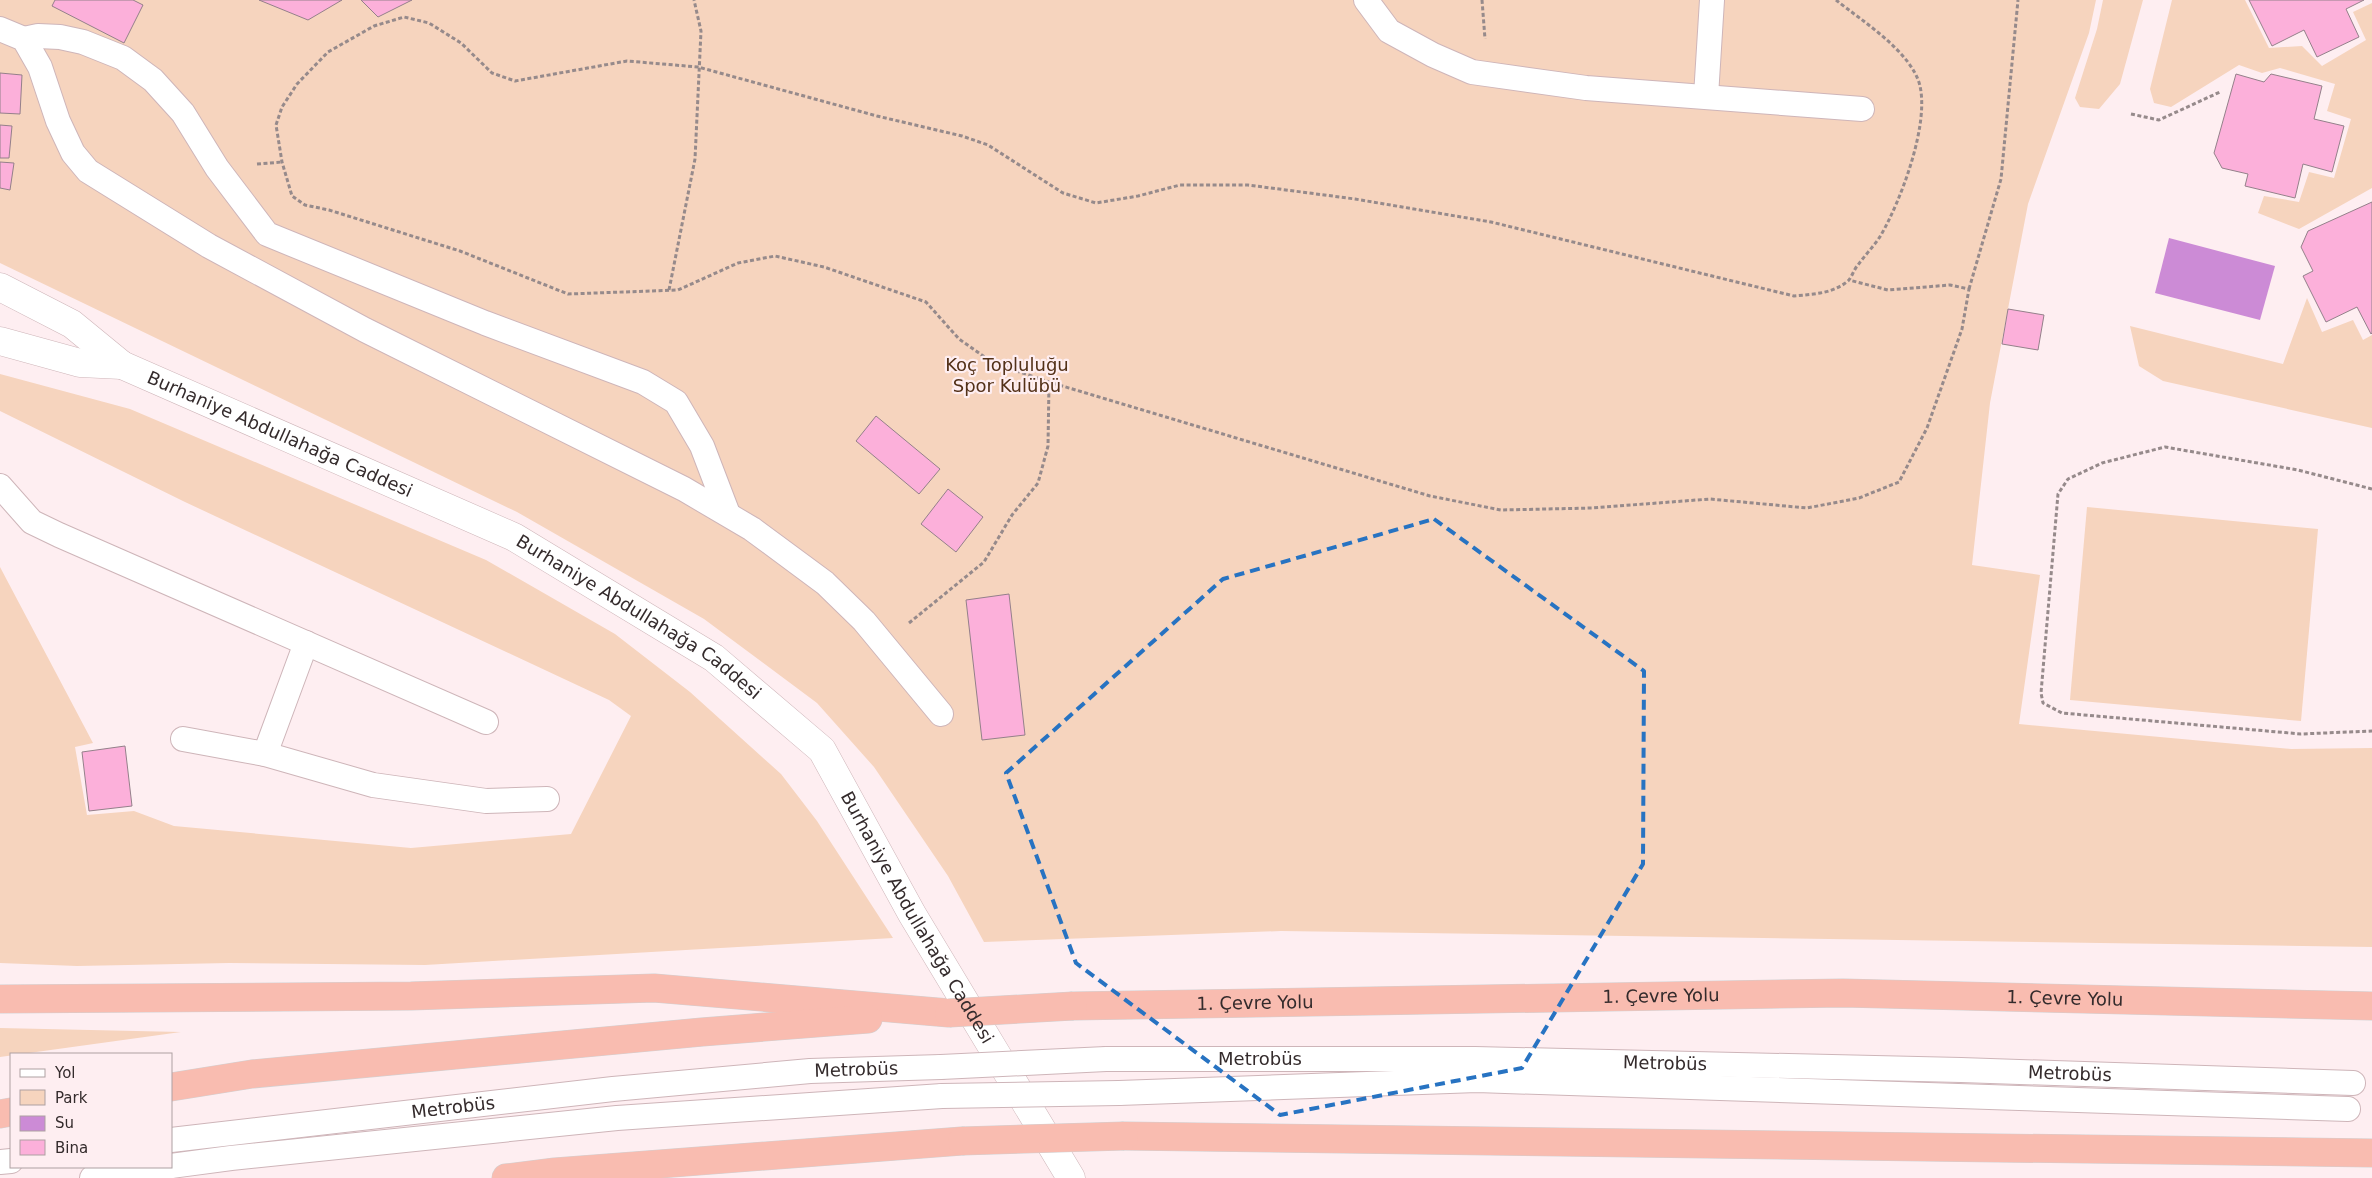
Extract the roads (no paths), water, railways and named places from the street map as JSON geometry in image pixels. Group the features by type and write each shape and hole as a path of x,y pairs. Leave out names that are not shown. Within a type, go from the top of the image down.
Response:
{"highway":[{"path":"0,999 411,996 654,988 949,1013"},
{"name":"1. Çevre Yolu","path":"949,1013 1073,1006 1843,993 2372,1006"},
{"path":"172,1087 271,1072 702,1032 949,1013"},
{"path":"506,1178 555,1172 962,1141 1124,1136 2372,1152"}],"main road":[{"name":"Burhaniye Abdullahağa Caddesi","path":"0,287 72,324 122,365 514,537 714,658 822,750 912,914 1071,1178"},
{"path":"0,341 80,363 122,365"}],"lane":[{"path":"1366,0 1389,30 1432,55 1472,72 1586,88 1862,109"},
{"path":"1706,96 1712,0"},
{"path":"0,29 24,39 38,36 60,37 83,42 124,58 153,80 182,113 217,168 267,234 485,323 643,382 676,402 702,446 728,514"},
{"path":"24,39 40,67 58,121 73,153 88,171 209,246 365,330 684,489 752,529 825,584 864,621 941,714"},
{"path":"0,486 32,522 486,722"},
{"path":"265,754 306,643"},
{"path":"184,738 265,754 373,785 486,802 547,799"},
{"name":"Metrobüs","path":"172,1140 613,1088 810,1071 941,1067 1106,1058 1485,1059 1962,1070 2353,1083"},
{"name":"Metrobüs","path":"172,1167 241,1156 617,1118 942,1096 1119,1093 1478,1080 2348,1109"},
{"path":"2235,1151 2372,1166"},
{"name":"Metrobüs","path":"92,1178 163,1168"}],"water":[{"path":"2169,238 2275,266 2260,320 2155,293"}],"park label":[{"name":"Koç Topluluğu Spor Kulübü","path":"1007,375"}]}
